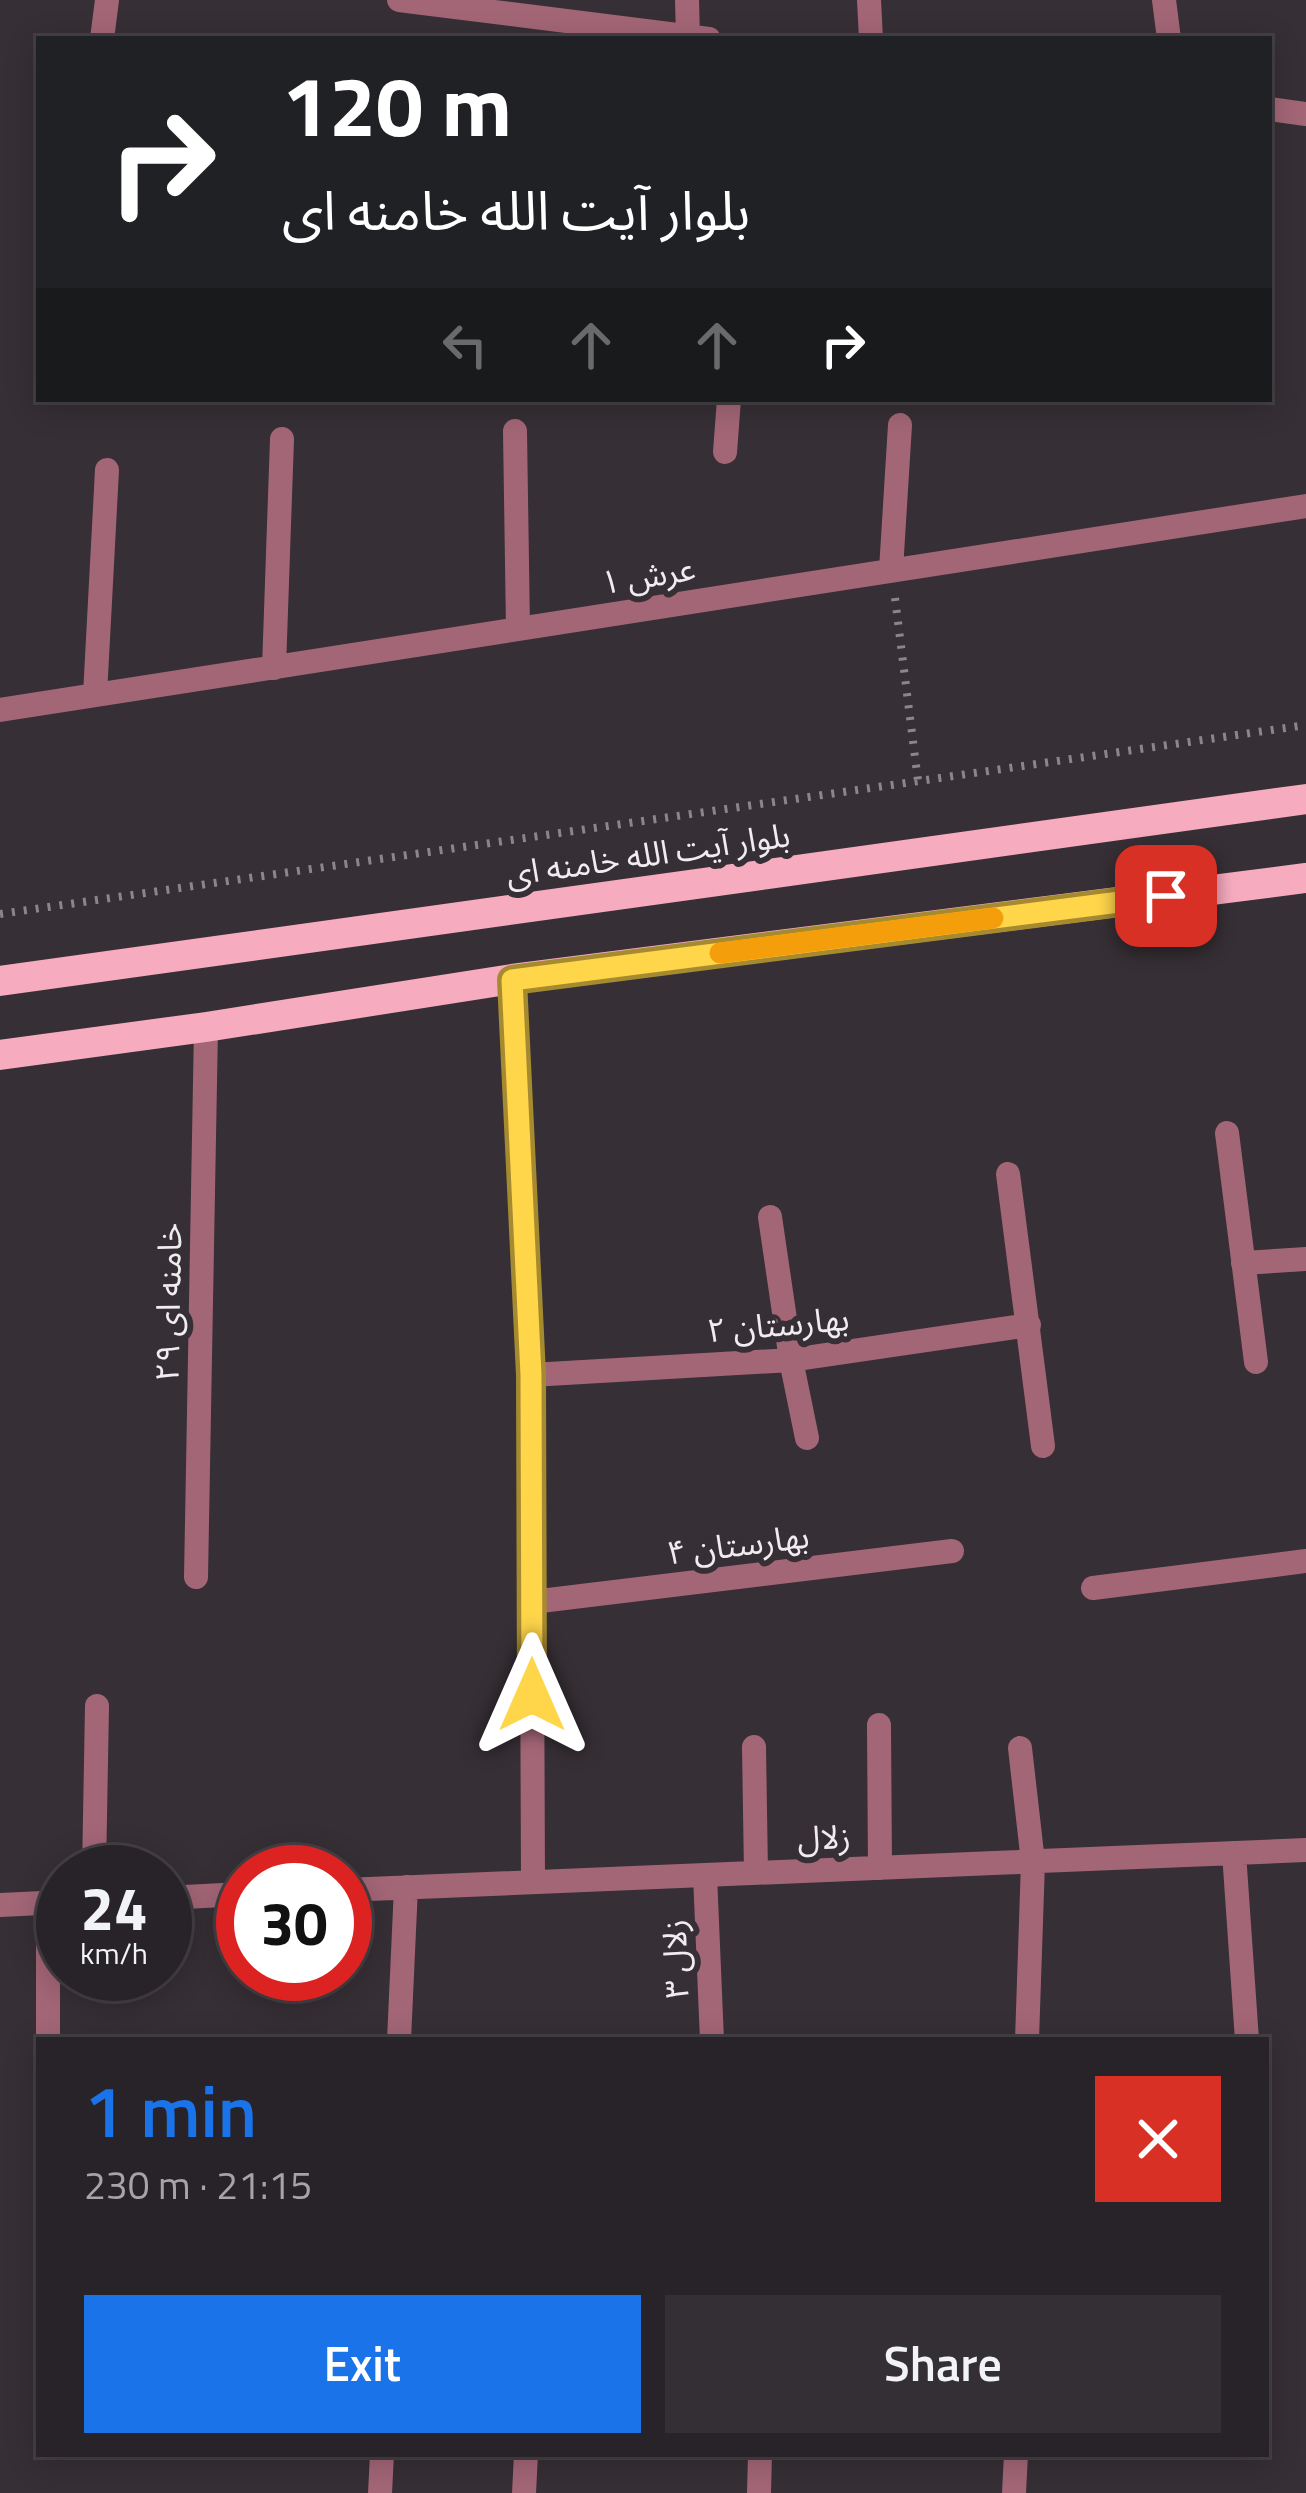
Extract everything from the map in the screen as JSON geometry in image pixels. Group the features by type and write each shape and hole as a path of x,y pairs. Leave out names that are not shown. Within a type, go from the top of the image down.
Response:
{"main road":[{"name":"بلوار آیت الله خامنه ای","path":"0,981 1306,799"},
{"path":"0,1055 512,980 1306,878"}],"street":[{"path":"102,36 107,0"},
{"path":"399,0 683,36"},
{"path":"687,0 698,36"},
{"path":"869,0 871,36"},
{"path":"1164,0 1169,36"},
{"path":"485,36 489,11"},
{"path":"1272,110 1306,114"},
{"path":"725,452 729,402"},
{"path":"892,570 900,425"},
{"path":"515,431 518,629"},
{"path":"274,668 282,439"},
{"path":"95,695 107,470"},
{"name":"عرش ۱","path":"0,710 1306,506"},
{"path":"512,980 531,1375 532,1882"},
{"name":"خامنه ای ۲۹","path":"196,1577 206,1027"},
{"path":"1227,1133 1256,1362"},
{"path":"1008,1174 1043,1447"},
{"path":"770,1217 790,1360 807,1438"},
{"path":"1243,1264 1306,1259"},
{"name":"بهارستان ۲","path":"531,1375 790,1360 1029,1325"},
{"name":"بهارستان ۴","path":"532,1602 952,1551"},
{"path":"1093,1588 1306,1561"},
{"path":"94,1845 97,1706"},
{"path":"879,1726 880,1868"},
{"path":"754,1747 756,1873"},
{"path":"1020,1748 1033,1862 1028,2037"},
{"name":"زلال","path":"372,1889 1306,1850"},
{"path":"1234,1853 1246,2037"},
{"name":"۳ زلال","path":"705,1875 712,2037"},
{"path":"399,2037 406,1887"},
{"path":"0,1905 36,1904"},
{"path":"48,2037 50,2001"},
{"path":"380,2493 382,2457"},
{"path":"524,2493 526,2457"},
{"path":"759,2493 760,2457"},
{"path":"1014,2493 1016,2457"}],"path":[{"path":"892,570 918,781"},
{"path":"0,914 1306,724"}],"slow traffic":[{"path":"720,953 993,918"}],"route":[{"path":"532,1695 531,1375 512,980 1166,896"}]}
